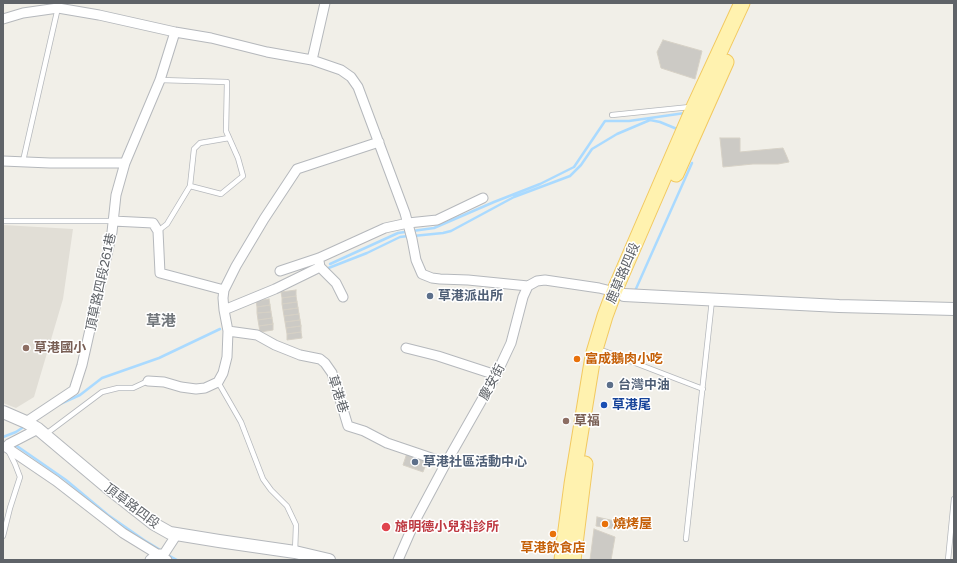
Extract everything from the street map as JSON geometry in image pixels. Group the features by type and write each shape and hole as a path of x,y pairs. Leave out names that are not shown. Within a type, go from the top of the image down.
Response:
{"main road":[{"name":"鹿草路四段","path":"573,560 585,467 604,351 619,293 694,107 742,3"},
{"name":"鹿草路四段","path":"562,560 572,484 593,356 601,328 669,190 753,3"}],"street":[{"path":"312,60 326,3"},
{"path":"3,19 59,5 175,32 212,38 267,52 312,60 341,70 351,77 358,87 408,225 416,260 422,274 432,278 528,286 537,281 545,280 583,285 619,293 839,306 954,309"},
{"name":"頂草路四段261巷","path":"26,422 74,390 82,365 112,232 116,195 125,163 160,80 175,32"},
{"path":"148,381 164,382 181,387 196,389 205,388 218,382 223,373 227,357 228,331 224,310 224,290 236,266 264,219 297,169 379,142"},
{"path":"3,161 50,163 125,163"},
{"path":"224,310 275,289 319,262 385,228 438,220 484,198"},
{"path":"113,222 153,223 158,231 160,273 224,290"},
{"path":"280,271 319,262"},
{"path":"319,262 336,283 343,297"},
{"name":"慶安街","path":"398,560 415,521 446,463 496,376 511,343 523,297 528,286"},
{"name":"草港巷","path":"228,331 257,335 275,345 300,355 320,359 332,373 348,426 446,463"},
{"path":"406,348 438,356 496,376"},
{"name":"頂草路四段","path":"3,412 26,422 42,432 107,487 154,524 170,533 295,552 329,560"},
{"path":"42,432 9,444 5,447 56,481 154,557 167,560"},
{"path":"154,557 164,554 177,534"}],"lane":[{"path":"23,161 59,5"},
{"path":"160,80 227,82 226,131 238,158 243,176 221,194 190,186"},
{"path":"612,115 694,107"},
{"path":"158,231 167,224 190,186 194,149 200,143 229,138"},
{"path":"3,221 113,222"},
{"path":"686,539 713,299"},
{"path":"604,351 703,389"},
{"path":"42,432 102,392 118,388 133,388 148,381"},
{"path":"218,382 241,422 263,479 271,490 287,506 296,525 295,552"},
{"path":"3,536 20,477 15,464 5,447"},
{"path":"948,560 954,499"}],"shaded area":[{"name":"草港國小","path":"3,225 73,229 63,299 34,397 16,408 3,403"}],"building":[{"path":"663,40 702,51 695,79 661,68 657,52"},
{"path":"720,138 740,138 740,152 783,148 789,162 723,167"},
{"path":"296,290 296,296 282,298 281,292"},
{"path":"296,296 297,302 282,304 282,298"},
{"path":"269,299 270,305 257,307 256,301"},
{"path":"297,302 298,308 283,310 282,304"},
{"path":"270,305 271,312 257,313 257,307"},
{"path":"298,308 299,314 284,316 283,310"},
{"path":"271,312 272,318 258,320 257,313"},
{"path":"299,314 300,320 285,322 284,316"},
{"path":"272,318 273,324 259,326 258,320"},
{"path":"300,320 301,326 286,328 285,322"},
{"path":"273,324 273,330 260,332 259,326"},
{"path":"301,326 301,332 287,334 286,328"},
{"path":"301,332 302,338 287,340 287,334"},
{"name":"草港社區活動中心","path":"407,453 428,459 423,472 403,465"},
{"name":"燒烤屋","path":"597,517 615,521 614,529 596,526"},
{"path":"594,529 615,537 611,560 590,560"}],"waterway":[{"path":"330,264 398,233 434,228 540,184 574,167 605,121 629,121 685,113"},
{"path":"413,236 451,231 514,197 570,176 581,165 592,149 617,134 650,120 660,122 677,129"},
{"path":"636,291 692,163"},
{"path":"326,269 367,253 400,237 408,236"},
{"path":"60,404 80,395 102,378 159,358 220,329"},
{"path":"3,437 16,432 25,426"},
{"path":"14,444 66,480 108,515 162,551"},
{"path":"166,554 177,560"}],"place":[{"name":"草港派出所","path":"430,296"},
{"name":"草港國小","path":"26,348"},
{"name":"富成鵝肉小吃","path":"577,359"},
{"name":"台灣中油","path":"610,385"},
{"name":"草港尾","path":"604,405"},
{"name":"草福","path":"566,421"},
{"name":"草港社區活動中心","path":"415,462"},
{"name":"燒烤屋","path":"605,524"},
{"name":"施明德小兒科診所","path":"386,527"},
{"name":"草港飲食店","path":"553,534"}],"district":[{"name":"草港","path":"161,321"}]}
